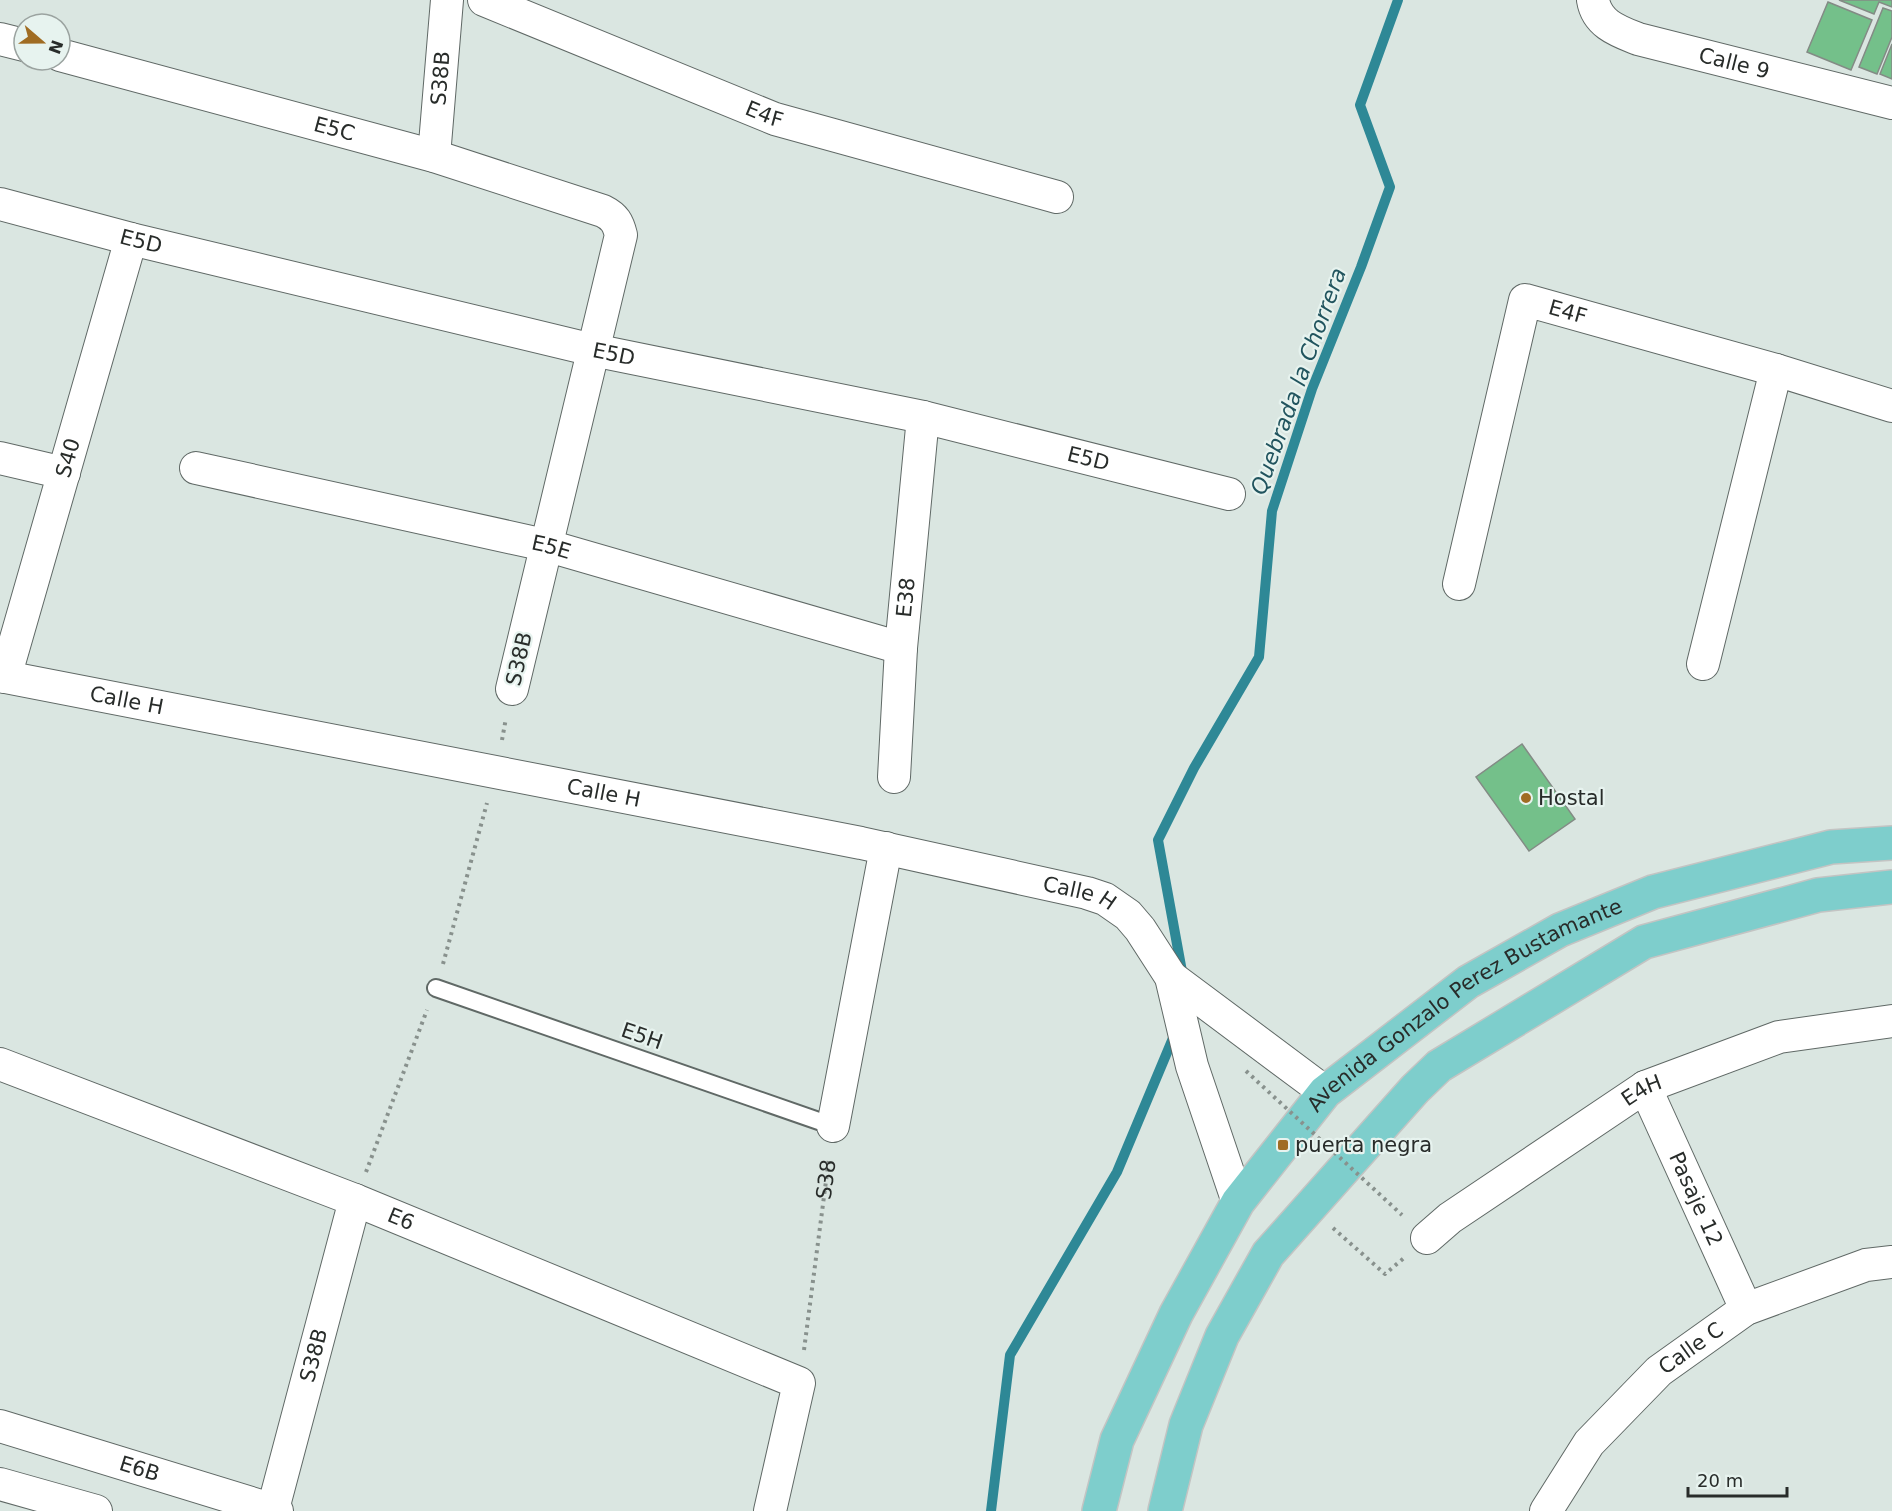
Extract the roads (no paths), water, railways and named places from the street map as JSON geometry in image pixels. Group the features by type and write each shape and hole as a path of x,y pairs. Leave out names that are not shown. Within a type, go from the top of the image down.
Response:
{"main road":[{"name":"Avenida Gonzalo Perez Bustamante","path":"1099,1511 1117,1440 1176,1314 1238,1202 1325,1092 1468,982 1560,930 1653,892 1832,847 1892,843"},
{"name":"Avenida Gonzalo Perez Bustamante","path":"1165,1511 1186,1425 1222,1336 1268,1254 1415,1089 1439,1066 1644,942 1818,896 1892,887"}],"street":[{"name":"S38B","path":"434,156 447,0"},
{"name":"E4F","path":"484,0 775,119 1057,197"},
{"name":"Calle 9","path":"1593,0 1595,10 1605,23 1638,39 1892,103"},
{"name":"E5C","path":"72,58 434,156 603,211"},
{"name":"E5D","path":"0,204 131,239 593,350 923,417 1229,494"},
{"name":"S38B","path":"512,689 621,235 619,225 613,216 603,211"},
{"name":"S40","path":"3,676 131,239"},
{"name":"E4F","path":"1459,584 1525,300 1776,370 1892,406"},
{"path":"1703,664 1776,370"},
{"name":"E38","path":"894,777 901,648 923,417"},
{"path":"0,458 64,473"},
{"name":"E5E","path":"196,468 545,545 901,648"},
{"name":"Calle H","path":"3,676 886,848 1087,893 1105,899 1128,915 1171,977 1325,1092"},
{"path":"833,1126 886,848"},
{"name":"Calle H","path":"1171,977 1192,1066 1238,1202"},
{"name":"E4H","path":"1427,1238 1450,1218 1645,1087 1779,1037 1892,1021"},
{"name":"E6","path":"0,1064 355,1200 800,1383 770,1511"},
{"name":"Pasaje 12","path":"1645,1087 1746,1309"},
{"name":"S38B","path":"275,1510 355,1200"},
{"name":"Calle C","path":"1546,1511 1589,1443 1659,1371 1746,1309 1866,1265 1892,1263"},
{"name":"E6B","path":"0,1426 275,1510"},
{"path":"0,1484 96,1511"}],"lane":[{"name":"E5H","path":"436,988 833,1126"}],"waterway":[{"name":"Quebrada la Chorrera","path":"1183,977 1158,840 1194,768 1259,657 1272,511 1312,389 1390,187 1360,105 1398,0"},
{"name":"Quebrada la Chorrera","path":"991,1511 1010,1355 1117,1172 1176,1031"}],"place":[{"name":"Hostal","path":"1526,798"},
{"name":"puerta negra","path":"1283,1145"}]}
